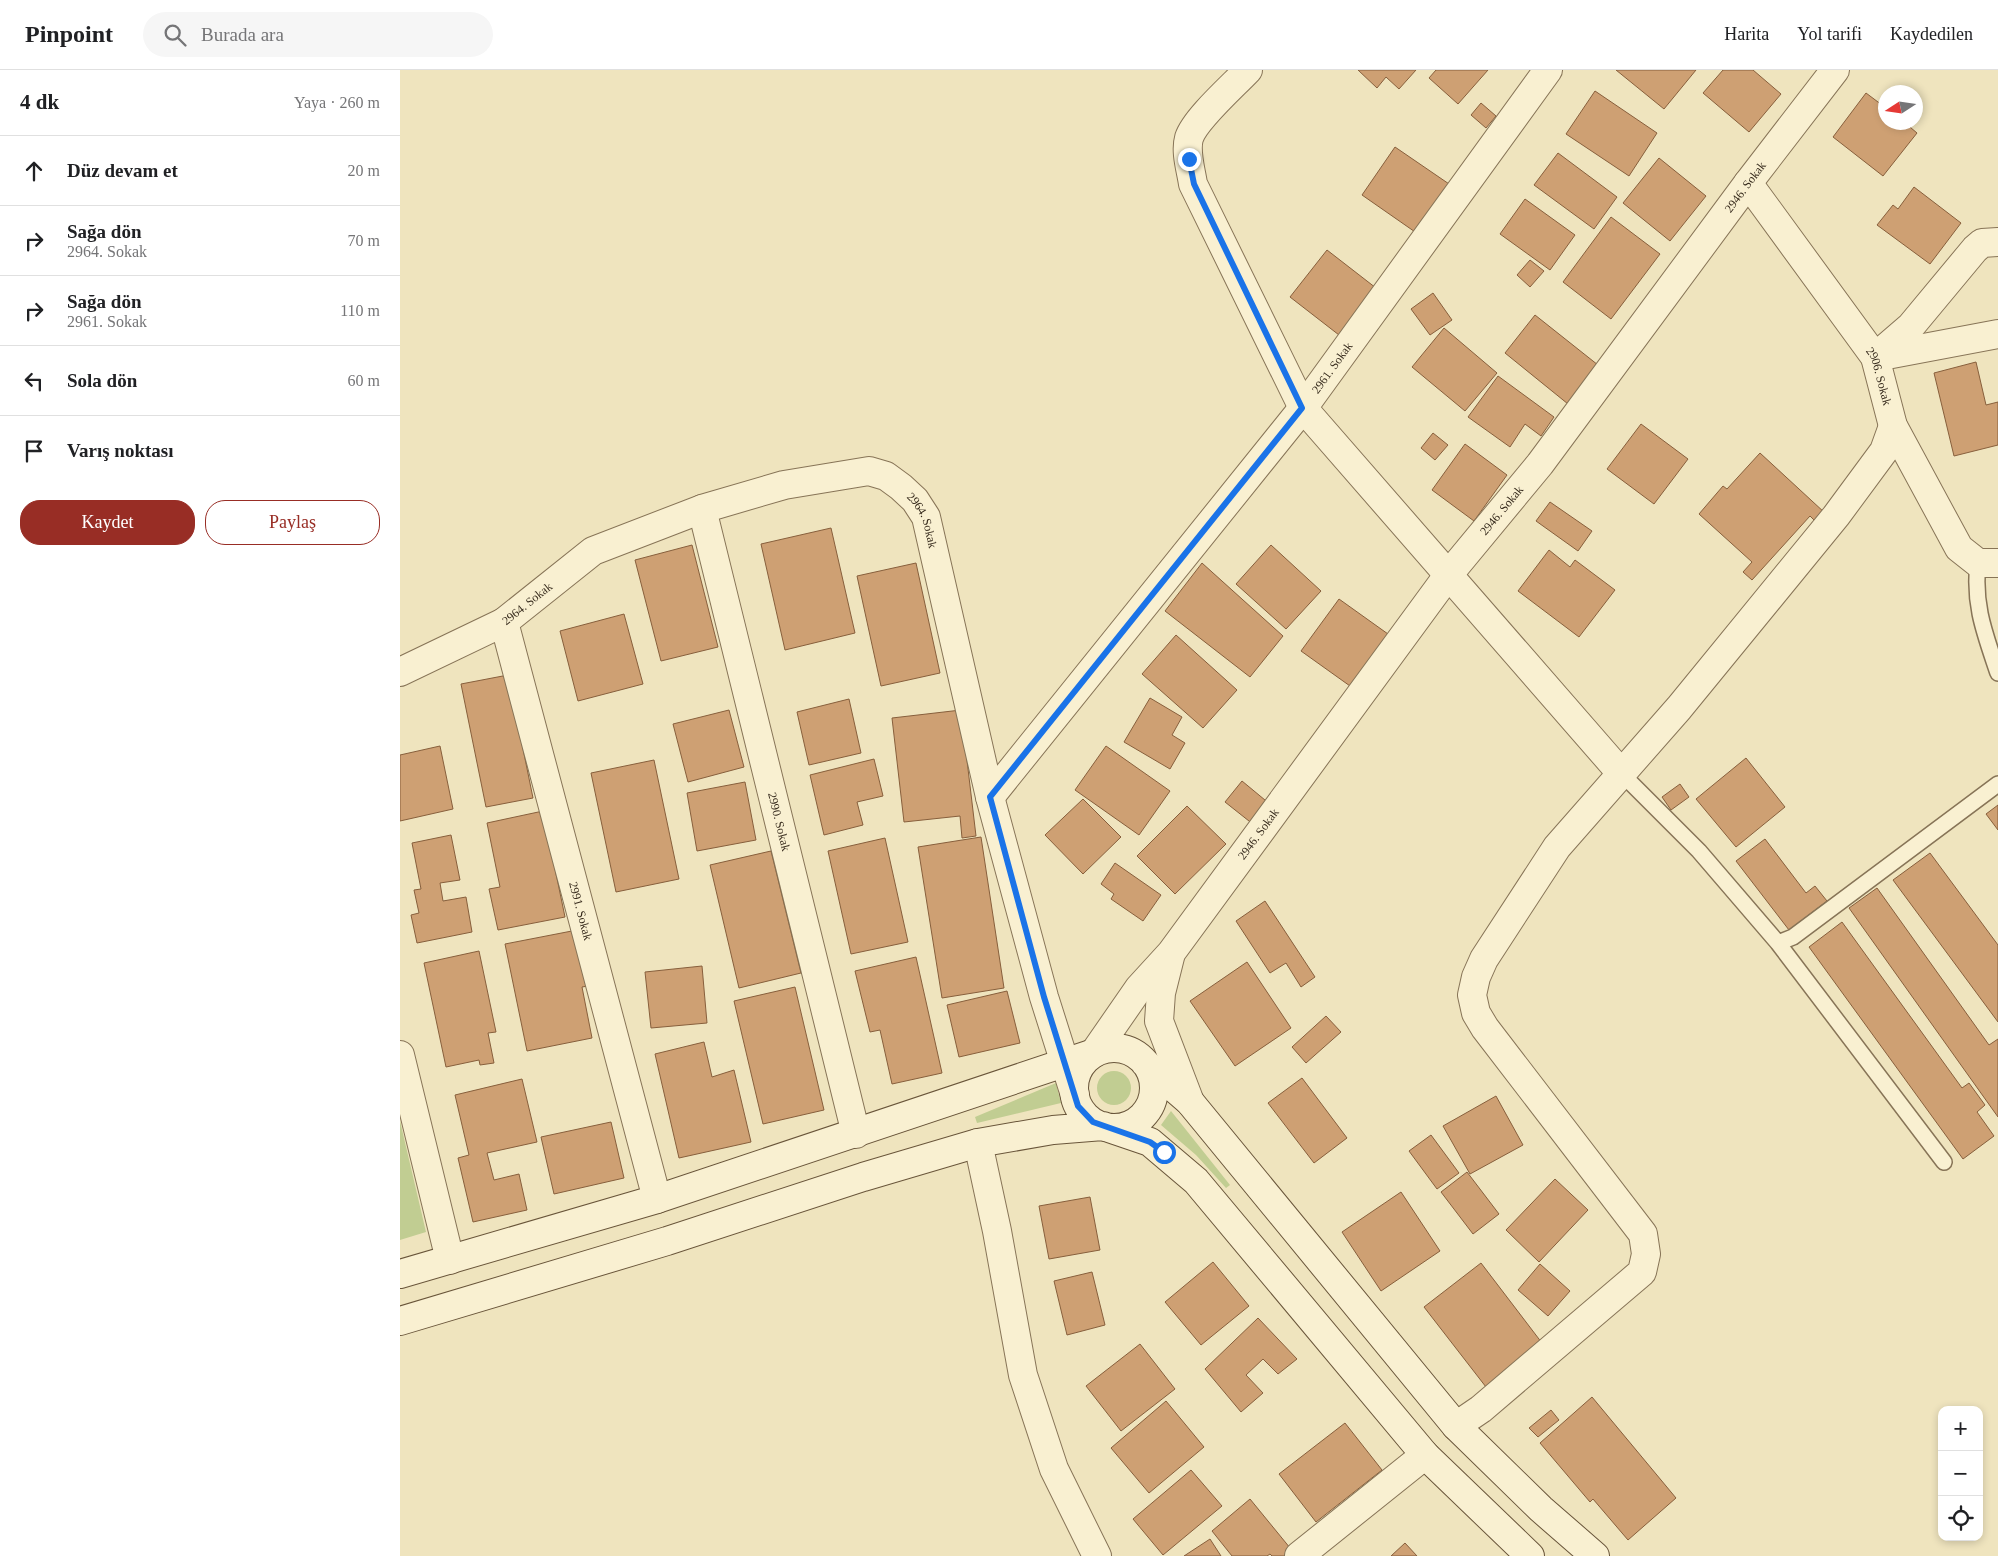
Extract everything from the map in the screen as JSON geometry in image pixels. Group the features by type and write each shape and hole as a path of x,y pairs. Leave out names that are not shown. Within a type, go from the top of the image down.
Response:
{"street":[{"path":"1248,70 1203,117 1189,138 1189,159 1194,184 1302,408 1449,574 1621,774"},
{"name":"2961. Sokak","path":"990,797 1302,408 1548,70"},
{"name":"2946. Sokak","path":"1094,1053 1139,988 1171,953 1449,574 1540,464 1748,183 1835,70"},
{"name":"2906. Sokak","path":"1748,183 1875,358 1893,426 1959,548 1988,563"},
{"path":"1875,358 1911,326 1975,249 1982,243 1998,242"},
{"path":"1875,358 1998,334"},
{"path":"1456,1426 1481,1409 1642,1272 1645,1263 1643,1234 1485,1028 1476,1013 1472,995 1476,977 1484,959 1557,847 1679,708 1836,516 1884,451 1893,426"},
{"name":"2964. Sokak","path":"400,672 504,622 593,550 702,509 784,485 869,471 886,476 915,500 926,517 990,797 1044,997 1075,1095"},
{"name":"2990. Sokak","path":"702,509 856,1134"},
{"name":"2991. Sokak","path":"504,622 657,1199"},
{"path":"400,1321 668,1241 863,1177 978,1143 1053,1130 1103,1126 1114,1128 1130,1124 1147,1110 1153,1089 1150,1073 1145,1063 1159,1021 1161,992 1171,953"},
{"path":"1159,1021 1190,1102"},
{"path":"400,1274 657,1199 856,1134 1105,1049 1121,1049 1136,1056 1190,1102 1456,1426 1541,1509 1595,1556"},
{"path":"1094,1053 1079,1068 1075,1079 1075,1095 1078,1106 1085,1115 1093,1122 1150,1142 1202,1187 1425,1455 1530,1556"},
{"path":"400,1055 450,1260"},
{"path":"978,1143 998,1230 1023,1375 1054,1469 1097,1556"},
{"path":"1299,1556 1425,1455"}],"lane":[{"path":"1988,563 1976,584 1979,618 1998,673"},
{"path":"1621,774 1699,851 1778,943 1944,1162"},
{"path":"1778,943 1793,936 1998,784"}],"green space":[{"path":"1114,1071 1121,1072 1126,1076 1130,1081 1130,1095 1126,1100 1121,1104 1114,1105 1107,1104 1102,1100 1098,1095 1097,1088 1098,1081 1102,1076 1107,1072"},
{"path":"1056,1083 1061,1103 977,1123 975,1117"},
{"path":"1171,1111 1230,1185 1226,1188 1196,1155 1161,1125"},
{"path":"400,1121 426,1232 400,1240"}],"building":[{"path":"1358,70 1416,70 1399,89 1386,77 1377,88"},
{"path":"1436,70 1488,70 1458,104 1429,78"},
{"path":"1616,70 1696,70 1664,109"},
{"path":"1723,70 1753,70 1781,94 1749,132 1703,93"},
{"path":"1595,91 1657,133 1629,176 1566,134"},
{"path":"1866,93 1878,102 1878,130 1913,130 1917,133 1883,176 1833,137"},
{"path":"1481,103 1496,116 1486,128 1471,115"},
{"path":"1395,147 1452,186 1418,234 1362,195"},
{"path":"1558,153 1617,197 1594,229 1534,185"},
{"path":"1659,158 1706,196 1670,241 1623,203"},
{"path":"1914,187 1961,223 1930,264 1877,225 1893,205 1898,209"},
{"path":"1525,199 1575,235 1550,270 1500,234"},
{"path":"1611,217 1660,254 1611,319 1563,282"},
{"path":"1327,250 1376,288 1339,335 1290,297"},
{"path":"1530,260 1544,271 1530,287 1517,275"},
{"path":"1433,293 1452,320 1430,335 1411,309"},
{"path":"1535,315 1598,365 1568,404 1505,353"},
{"path":"1444,328 1497,373 1465,411 1412,367"},
{"path":"1976,362 1986,405 1998,402 1998,445 1954,456 1934,373"},
{"path":"1498,376 1554,417 1541,436 1525,424 1510,447 1468,417"},
{"path":"1641,424 1688,459 1654,504 1607,469"},
{"path":"1433,433 1448,445 1435,460 1421,448"},
{"path":"1465,444 1507,475 1474,521 1432,490"},
{"path":"1760,453 1825,513 1817,523 1810,516 1752,580 1743,572 1752,562 1699,514 1723,486 1727,489"},
{"path":"1550,502 1592,531 1578,551 1536,521"},
{"path":"831,528 855,633 785,650 761,544"},
{"path":"692,545 718,647 661,661 635,560"},
{"path":"1271,545 1321,591 1286,629 1236,584"},
{"path":"1549,550 1570,567 1575,560 1615,590 1579,637 1518,591"},
{"path":"916,563 940,673 881,686 857,576"},
{"path":"1202,563 1283,636 1250,677 1165,611"},
{"path":"1339,599 1388,634 1350,686 1301,651"},
{"path":"624,614 643,684 578,701 560,631"},
{"path":"1176,635 1237,690 1203,728 1142,674"},
{"path":"508,675 533,798 486,807 461,684"},
{"path":"1150,698 1182,717 1172,735 1185,743 1170,769 1124,742"},
{"path":"849,699 861,753 809,765 797,712"},
{"path":"729,710 744,767 688,782 673,724"},
{"path":"961,710 976,836 962,838 960,816 904,822 892,718"},
{"path":"440,746 453,809 400,821 400,755"},
{"path":"1106,746 1170,791 1139,835 1075,790"},
{"path":"1746,758 1785,807 1736,847 1696,799"},
{"path":"874,759 883,796 857,802 863,825 824,835 810,775"},
{"path":"654,760 679,879 616,892 591,773"},
{"path":"1242,781 1271,805 1254,825 1225,802"},
{"path":"745,782 756,840 697,851 687,793"},
{"path":"1680,784 1689,797 1671,810 1662,797"},
{"path":"1083,799 1121,837 1083,874 1045,835"},
{"path":"1998,805 1998,830 1986,814"},
{"path":"1187,806 1226,844 1175,894 1137,856"},
{"path":"543,811 565,917 498,930 489,889 500,887 487,823"},
{"path":"451,835 460,880 440,883 443,901 466,897 472,932 417,943 411,915 419,913 414,890 421,889 412,843"},
{"path":"981,837 1004,988 942,998 918,847"},
{"path":"885,838 908,942 851,954 828,851"},
{"path":"1765,839 1806,893 1815,886 1827,901 1789,930 1736,861"},
{"path":"771,851 801,973 739,988 710,865"},
{"path":"1930,853 1998,945 1998,1022 1893,880"},
{"path":"1115,863 1161,895 1143,921 1111,899 1114,894 1101,884"},
{"path":"1877,888 1989,1045 1998,1039 1998,1117 1849,908"},
{"path":"1265,901 1315,977 1301,987 1286,963 1270,973 1236,921"},
{"path":"1842,922 1962,1088 1969,1083 1985,1105 1977,1112 1994,1136 1963,1159 1809,947"},
{"path":"577,930 588,986 582,987 592,1038 527,1051 505,944"},
{"path":"479,951 496,1032 488,1033 494,1063 480,1065 479,1060 446,1067 424,963"},
{"path":"916,957 942,1073 892,1084 880,1030 870,1032 855,971"},
{"path":"1247,962 1291,1028 1235,1066 1190,1001"},
{"path":"702,966 707,1023 651,1028 645,972"},
{"path":"795,987 824,1110 763,1124 734,1001"},
{"path":"1007,991 1020,1043 959,1057 947,1005"},
{"path":"1326,1016 1341,1032 1306,1063 1292,1047"},
{"path":"704,1042 712,1077 734,1070 751,1142 679,1158 655,1054"},
{"path":"1302,1078 1347,1138 1314,1163 1268,1103"},
{"path":"522,1079 537,1142 487,1153 494,1180 519,1174 527,1210 473,1222 458,1158 469,1155 455,1095"},
{"path":"1496,1096 1523,1145 1470,1174 1443,1126"},
{"path":"611,1122 624,1178 554,1194 541,1137"},
{"path":"1431,1135 1459,1173 1437,1189 1409,1151"},
{"path":"1467,1172 1499,1214 1473,1234 1441,1192"},
{"path":"1555,1179 1588,1210 1539,1262 1506,1230"},
{"path":"1401,1192 1440,1251 1381,1291 1342,1232"},
{"path":"1090,1197 1100,1250 1049,1259 1039,1206"},
{"path":"1213,1262 1249,1306 1201,1345 1165,1302"},
{"path":"1481,1263 1542,1343 1486,1387 1424,1307"},
{"path":"1540,1264 1570,1291 1548,1316 1518,1290"},
{"path":"1092,1272 1105,1325 1067,1335 1054,1281"},
{"path":"1258,1318 1297,1359 1278,1374 1263,1359 1246,1375 1263,1393 1241,1412 1205,1369"},
{"path":"1140,1344 1175,1389 1121,1431 1086,1386"},
{"path":"1592,1397 1676,1498 1628,1540 1593,1499 1590,1502 1540,1443"},
{"path":"1166,1401 1204,1447 1149,1493 1111,1448"},
{"path":"1551,1410 1559,1420 1538,1437 1529,1428"},
{"path":"1345,1423 1382,1470 1316,1522 1279,1474"},
{"path":"1191,1470 1222,1506 1163,1555 1133,1519"},
{"path":"1250,1499 1295,1554 1292,1556 1272,1556 1270,1554 1267,1556 1232,1556 1212,1531"},
{"path":"1210,1539 1221,1556 1184,1556"},
{"path":"1405,1543 1417,1556 1391,1556"}],"route":[{"path":"1164,1152 1150,1142 1093,1122 1088,1119 1078,1106 1044,997 990,797 1302,408 1194,184 1189,159"}]}
